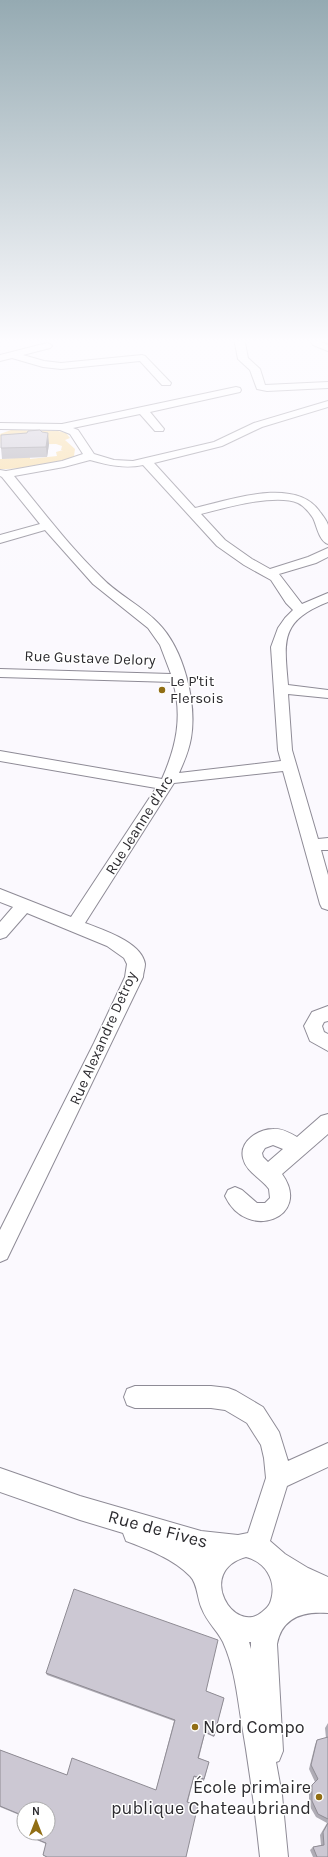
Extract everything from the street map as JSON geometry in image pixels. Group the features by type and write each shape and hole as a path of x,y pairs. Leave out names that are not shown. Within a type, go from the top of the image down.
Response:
{"street":[{"path":"1,427 62,427 73,425"},
{"path":"155,425 159,429"},
{"path":"62,427 74,432 90,456 120,464 146,461 218,444 259,425"},
{"name":"Rue Jeanne d'Arc","path":"3,473 64,464 90,456"},
{"path":"146,461 224,546 248,562 270,573 278,580 291,600 300,609"},
{"name":"Rue Jeanne d'Arc","path":"3,473 97,581 153,625 159,632 172,657 180,678 186,702 185,728 179,755 168,782 74,926"},
{"path":"192,512 248,499 288,498 300,500 310,508 322,523 328,540"},
{"path":"0,539 48,526"},
{"path":"270,573 312,560 328,552"},
{"path":"328,597 300,609 290,619 279,641 283,741 328,904"},
{"name":"Rue Gustave Delory","path":"0,673 180,678"},
{"path":"280,690 328,694"},
{"path":"0,756 168,782 289,765"},
{"path":"311,845 328,844"},
{"name":"Rue Alexandre Detroy","path":"0,895 126,948 134,959 135,971 103,1043 0,1252"},
{"path":"0,933 24,905"},
{"path":"328,1013 318,1017 313,1026 316,1036 328,1044"},
{"path":"268,1174 328,1122"},
{"path":"235,1196 251,1210 263,1212 274,1209 280,1202 280,1193 277,1182 260,1169 253,1158 254,1149 260,1140 274,1137 280,1138 298,1148"},
{"path":"135,1397 211,1397 228,1399 255,1415 271,1440 276,1458 278,1478 246,1547"},
{"path":"278,1478 328,1455"},
{"name":"Rue de Fives","path":"0,1480 80,1508 201,1542 246,1547"},
{"name":"Rue de Fives","path":"80,1508 145,1536 189,1559 199,1567 204,1575 208,1587"},
{"path":"274,1857 268,1795 246,1671 233,1634 213,1606 208,1587 210,1575 214,1564 226,1551 246,1547 270,1555 277,1563 299,1577 328,1590"},
{"path":"268,1795 269,1748 264,1644 266,1633 284,1599 285,1586 277,1563"},
{"path":"224,1621 234,1627 252,1630 263,1626 294,1603 309,1600 328,1600"}],"shaded area":[{"path":"11,430 58,431 66,433 70,438 65,440 75,449 74,456 69,459 38,466 0,469 0,459 30,457 30,459 57,456 56,452 63,450 61,450 62,446 56,444 1,445 0,434"}],"building":[{"path":"40,430 48,433 46,447 1,448 1,435 27,433 28,431"},
{"name":"Nord Compo","path":"74,1589 218,1640 206,1691 224,1698 214,1736 205,1732 198,1758 209,1762 204,1779 194,1776 187,1802 198,1805 186,1857 47,1857 43,1855 46,1843 41,1841 56,1841 56,1801 16,1801 16,1813 0,1806 0,1750 67,1775 72,1758 156,1790 175,1720 46,1673"},
{"name":"École primaire publique Chateaubriand","path":"328,1737 328,1819 318,1814 312,1801 312,1785 318,1779 311,1765 317,1740"},
{"path":"328,1823 328,1857 317,1857 313,1847 324,1845 323,1832"}],"place":[{"name":"Le P'tit Flersois","path":"162,690"},
{"name":"Nord Compo","path":"195,1727"},
{"name":"École primaire publique Chateaubriand","path":"319,1797"}]}
